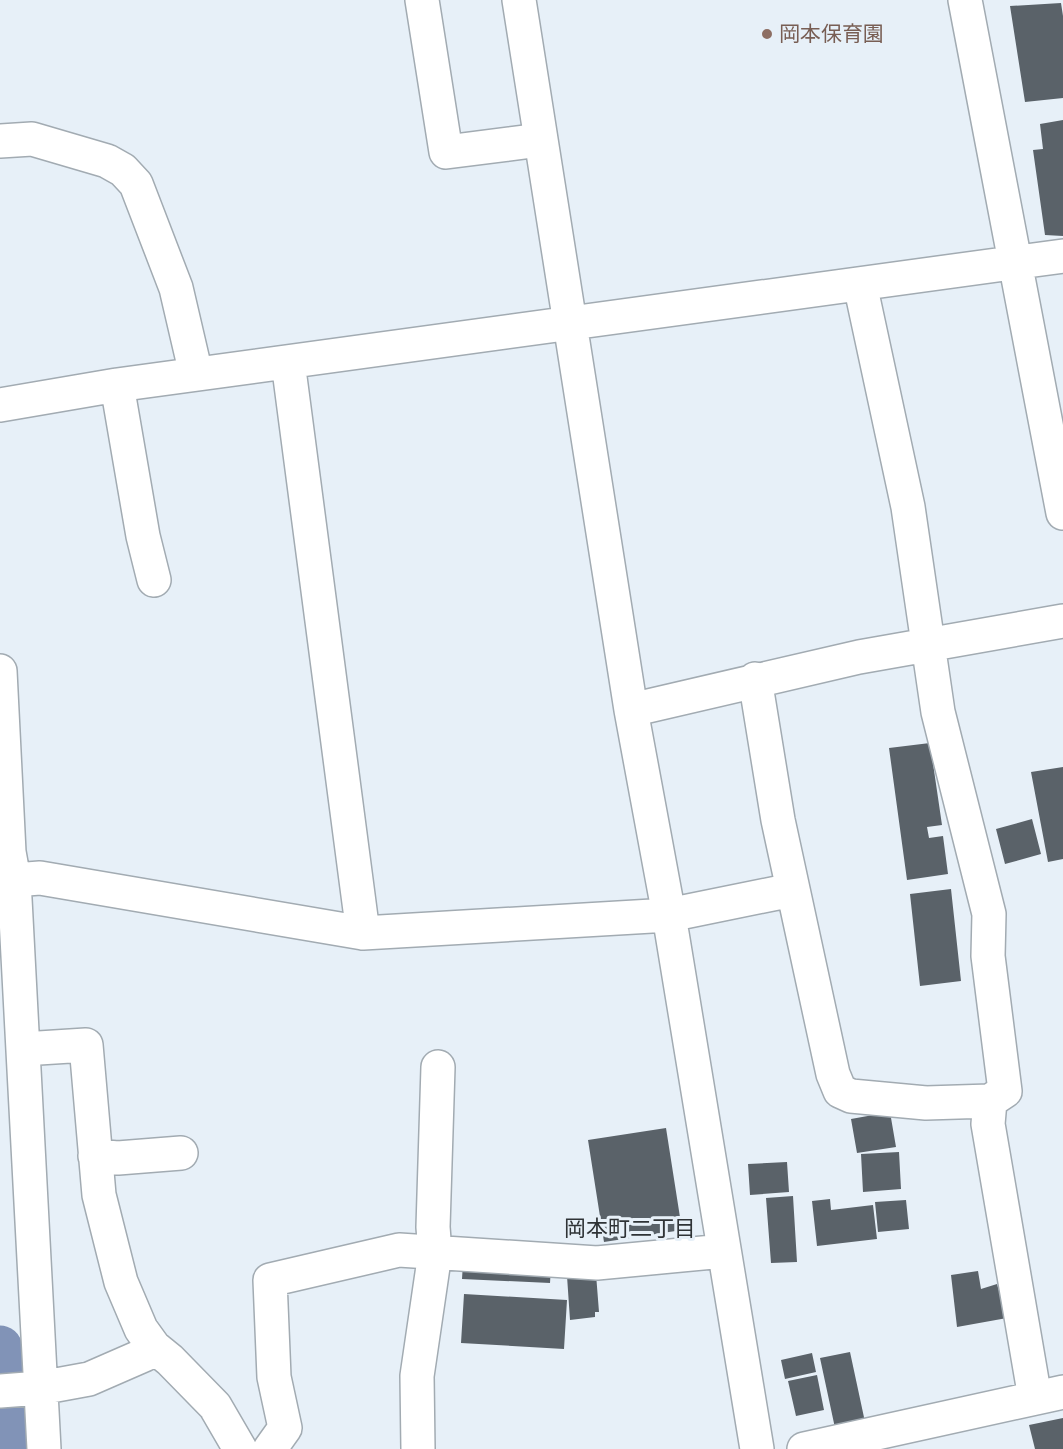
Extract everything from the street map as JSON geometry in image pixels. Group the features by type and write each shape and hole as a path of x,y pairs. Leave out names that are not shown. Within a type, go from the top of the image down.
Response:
{"street":[{"path":"422,0 446,152 540,140"},
{"path":"519,0 631,710 669,915 757,1449"},
{"path":"965,0 1063,513"},
{"path":"0,141 32,139 107,161 123,170 136,184 176,288 196,374"},
{"path":"0,405 117,385 1063,256"},
{"path":"755,679 792,890 833,1074 840,1091 851,1096 926,1103 990,1101 1005,1091 988,956 989,914 938,712 908,507 860,284"},
{"path":"288,362 363,933"},
{"path":"117,385 142,536 154,580"},
{"path":"631,710 755,679 928,644 1063,621"},
{"path":"0,671 9,852 6,881 23,1048 23,1389 44,1449"},
{"path":"6,881 40,878 363,933 669,915 792,890"},
{"path":"23,1048 86,1045 99,1195 121,1282 141,1329 154,1347 215,1406 240,1449"},
{"path":"418,1449 417,1376 435,1253 433,1227 438,1067"},
{"path":"804,1449 1049,1395 988,1124 990,1101"},
{"path":"95,1156 118,1158 182,1153"},
{"path":"270,1449 285,1428 274,1377 270,1280 399,1250 597,1263 724,1251"},
{"path":"23,1389 89,1379 144,1355"}],"building":[{"path":"1061,3 1063,98 1025,102 1010,6"},
{"path":"1063,120 1063,236 1045,235 1033,150 1043,149 1040,124"},
{"path":"930,743 942,825 927,827 929,838 943,836 948,874 907,880 889,748"},
{"path":"1063,767 1063,859 1048,862 1031,772"},
{"path":"1032,819 1041,854 1005,864 996,829"},
{"path":"951,889 961,981 920,986 910,894"},
{"path":"890,1112 896,1147 857,1153 851,1119"},
{"path":"666,1128 682,1230 604,1242 588,1140"},
{"path":"899,1152 901,1189 863,1192 861,1154"},
{"path":"787,1162 789,1192 750,1195 748,1164"},
{"path":"793,1196 797,1262 771,1263 766,1198"},
{"path":"830,1199 831,1210 873,1205 877,1239 817,1246 812,1201"},
{"path":"906,1200 909,1229 878,1232 875,1202"},
{"path":"463,1263 551,1267 550,1283 462,1279"},
{"path":"978,1271 981,1289 997,1284 1007,1318 957,1327 951,1275"},
{"path":"596,1274 599,1312 595,1312 595,1317 570,1320 567,1276"},
{"path":"464,1294 567,1300 564,1349 461,1343"},
{"path":"850,1352 865,1422 835,1428 820,1358"},
{"path":"812,1353 816,1372 785,1379 781,1360"},
{"path":"817,1375 824,1410 796,1416 788,1381"},
{"path":"1063,1418 1063,1449 1035,1449 1029,1425"}],"waterway":[{"path":"0,1348 7,1449"}],"place":[{"name":"岡本保育園","path":"767,34"}],"district":[{"name":"岡本町二丁目","path":"630,1228"}]}
